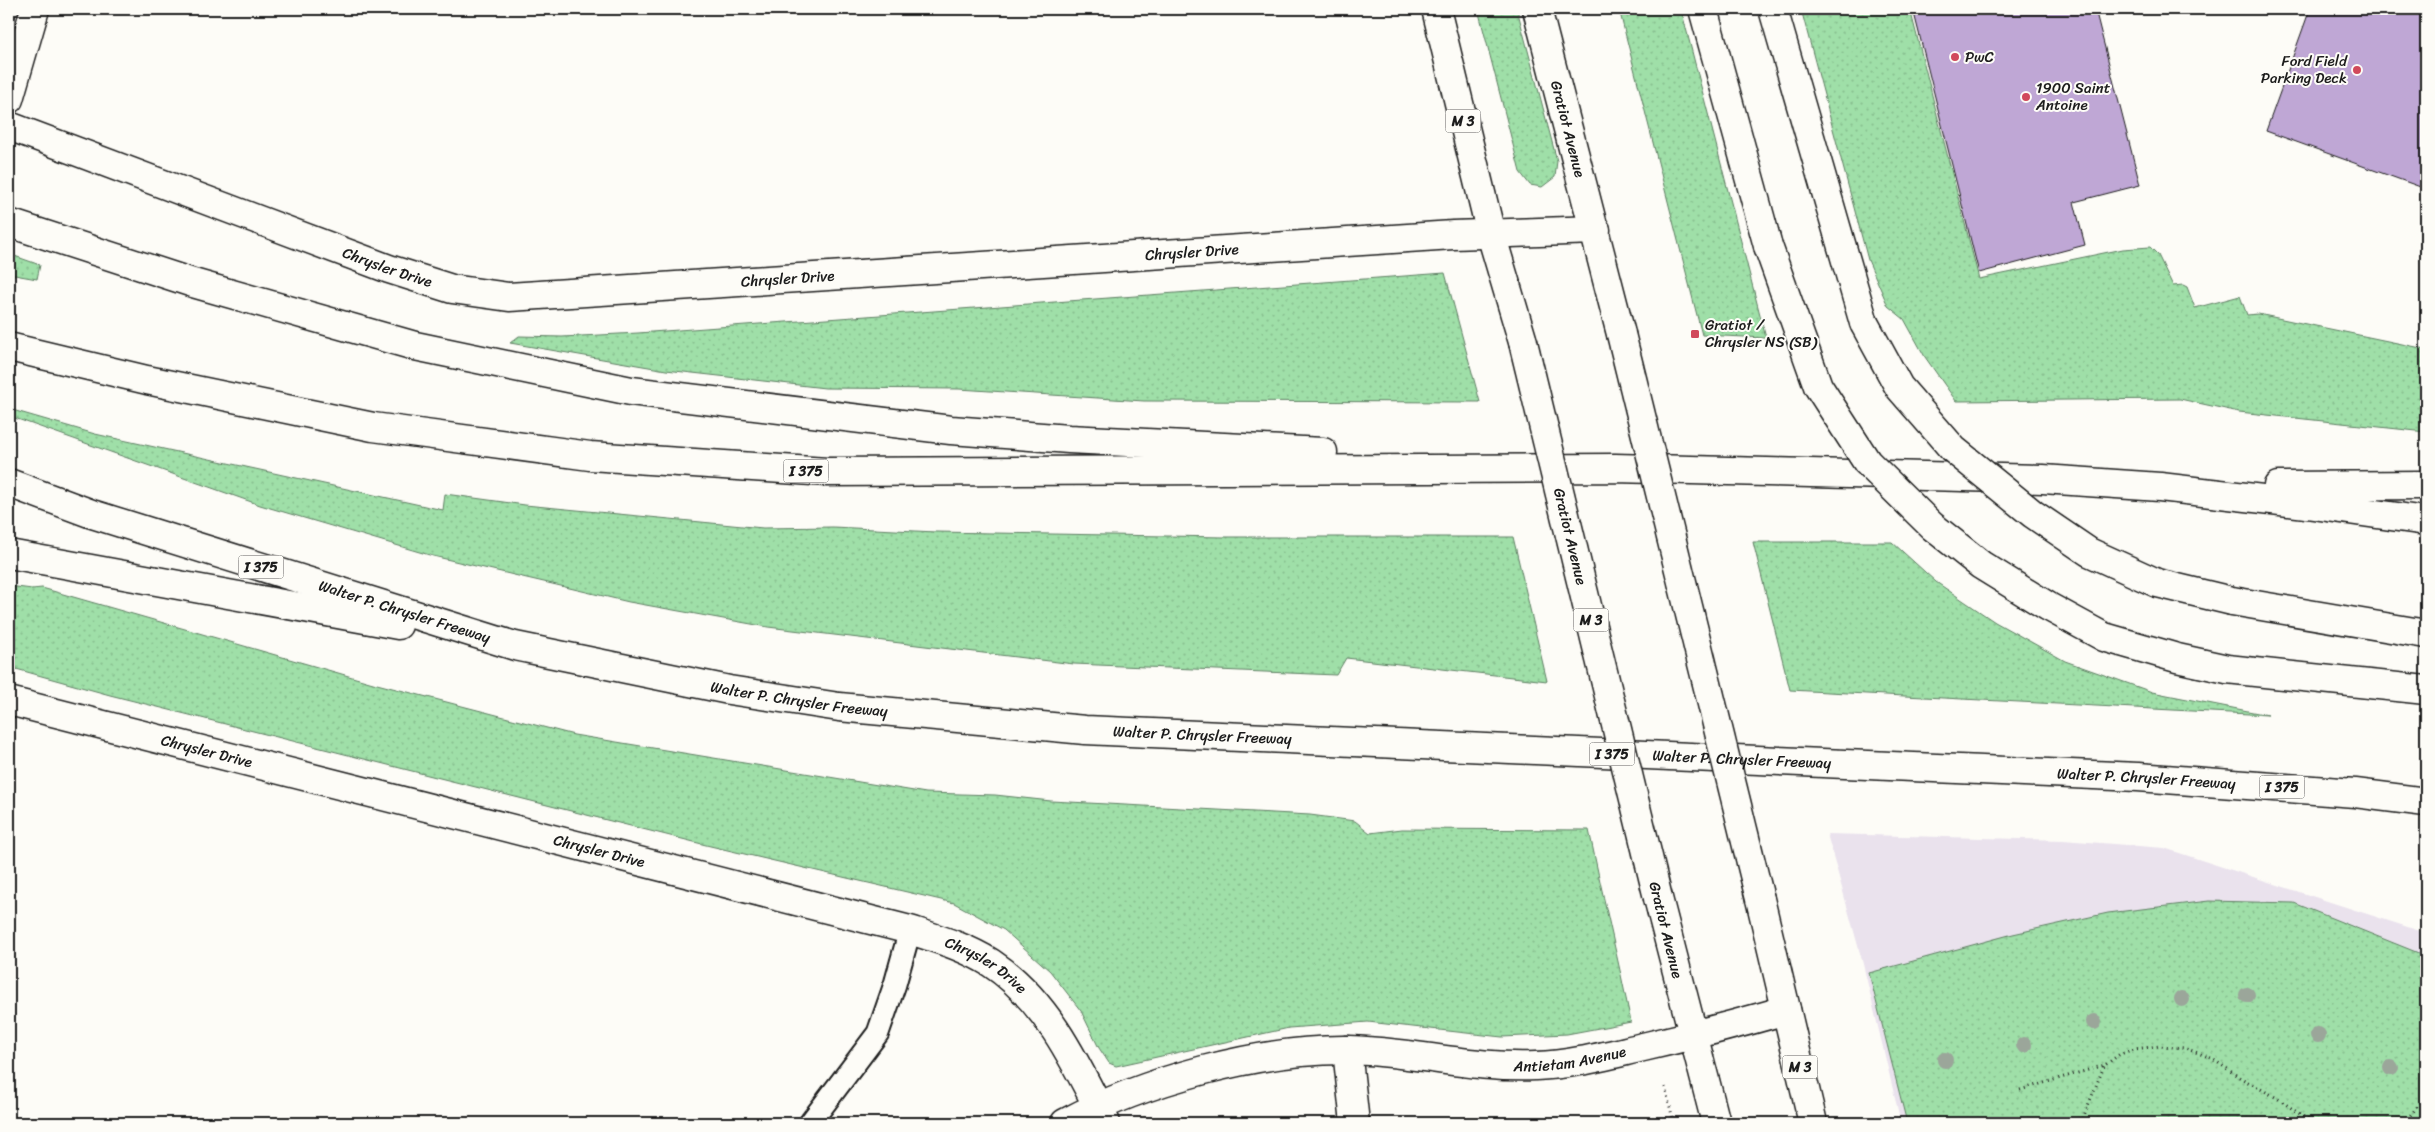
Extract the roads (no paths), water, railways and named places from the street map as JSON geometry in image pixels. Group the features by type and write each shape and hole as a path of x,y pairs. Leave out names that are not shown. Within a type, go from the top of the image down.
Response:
{"main road":[{"path":"9,99 35,9"},
{"name":"Gratiot Avenue","path":"1436,9 1491,234 1523,342 1692,1036 1716,1123"},
{"name":"Gratiot Avenue","path":"1537,9 1596,230 1813,1123"},
{"path":"1703,9 1768,246 1818,386 1867,462 1932,526 1982,565 2049,607 2113,640 2177,658 2227,669 2426,690"},
{"path":"1773,9 1864,322 1899,387 1953,449 2033,514 2089,552 2157,582 2232,601 2426,634"},
{"name":"Chrysler Drive","path":"9,126 389,269 452,289 509,297 1491,234 1596,230"},
{"path":"9,223 193,283 415,346 631,391 951,430 1615,468"},
{"name":"I 375","path":"9,347 146,380 373,427 590,456 827,472 1615,468 2043,479 2160,487 2306,504 2426,522"},
{"name":"Walter P. Chrysler Freeway","path":"9,483 92,514 515,646 729,690 839,707 1076,729 2138,777 2355,793 2426,802"},
{"path":"2160,487 2426,484"},
{"path":"9,554 515,646"},
{"name":"Chrysler Drive","path":"9,701 910,930 952,943 991,963 1026,992 1055,1030 1102,1115"},
{"name":"Antietam Avenue","path":"1065,1123 1102,1115 1197,1072 1279,1055 1347,1050 1483,1064 1536,1066 1595,1058 1692,1036 1786,1010"},
{"path":"1347,1050 1355,1123"}],"lane":[{"path":"810,1123 878,1033 895,984 910,930"}],"place":[{"name":"PwC","path":"1955,57"},
{"name":"Ford Field Parking Deck","path":"2357,70"},
{"name":"1900 Saint Antoine","path":"2026,97"},
{"name":"Gratiot / Chrysler NS (SB)","path":"1695,334"}]}
